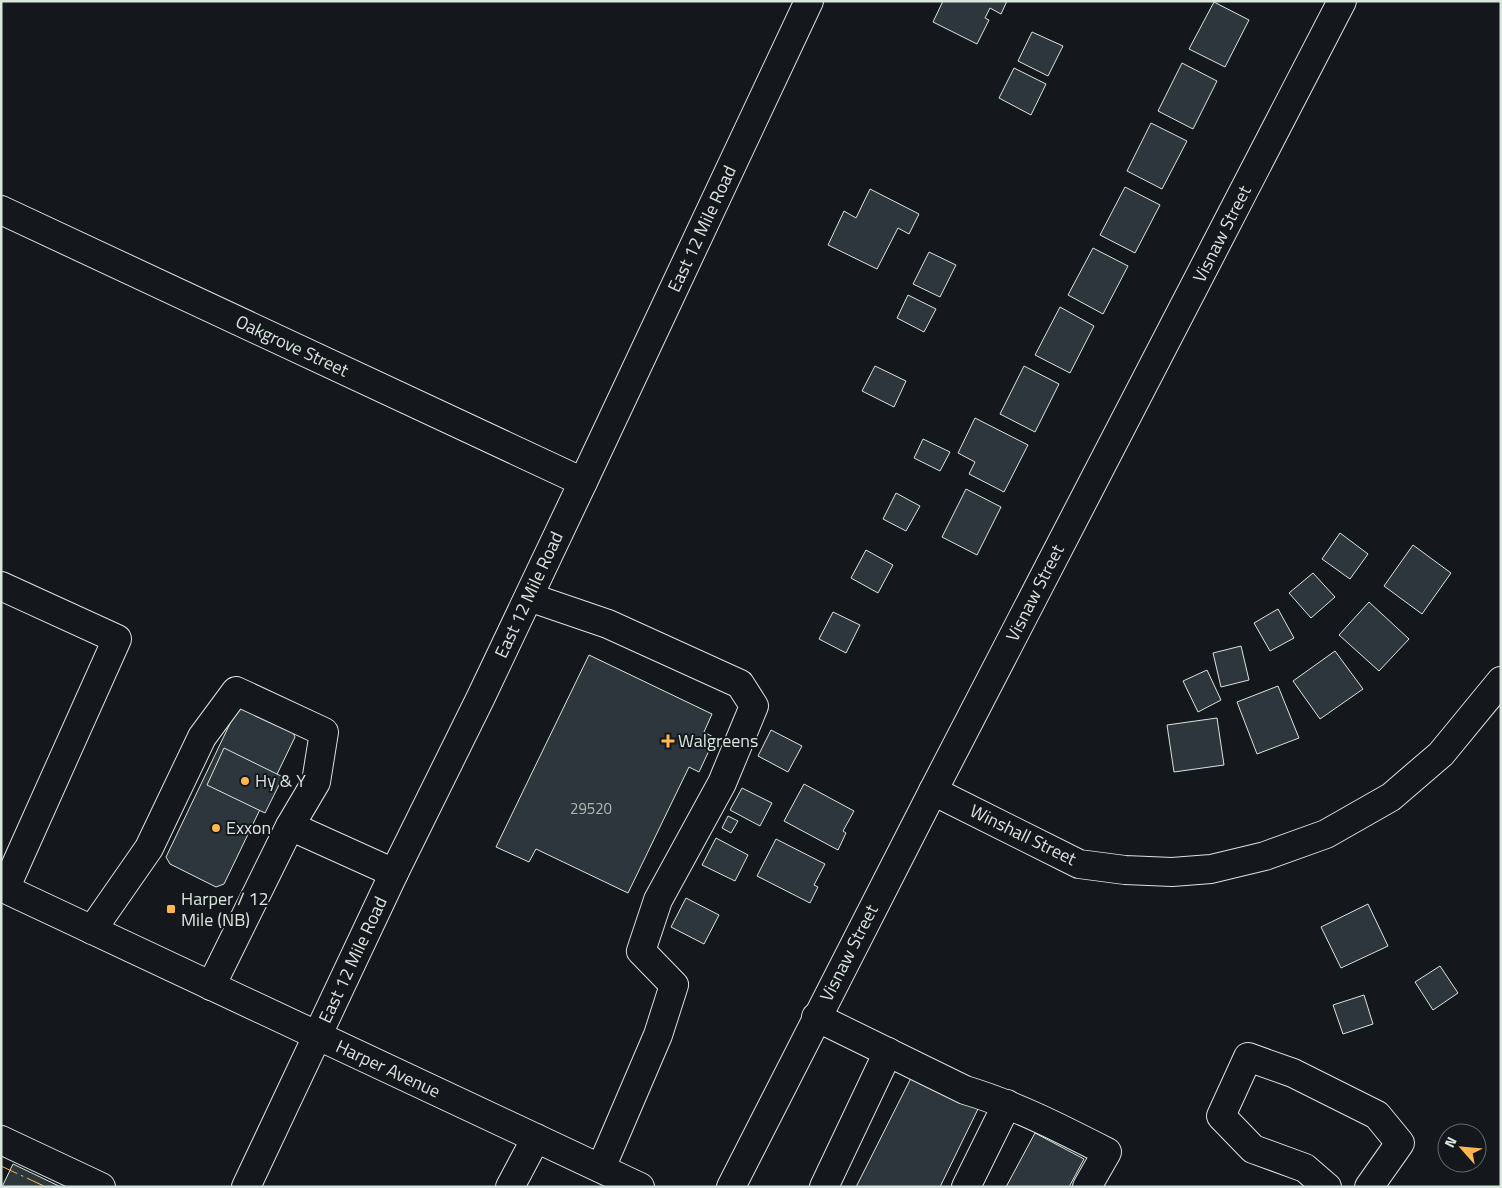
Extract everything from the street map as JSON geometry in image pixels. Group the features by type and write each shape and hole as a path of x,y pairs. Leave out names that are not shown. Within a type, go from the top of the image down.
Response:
{"street":[{"name":"Visnaw Street","path":"731,1187 816,1017 1342,1"},
{"name":"East 12 Mile Road","path":"246,1187 394,873 584,482 807,2"},
{"name":"Oakgrove Street","path":"1,210 584,482"},
{"path":"1,586 117,639 3,888"},
{"path":"529,597 608,624 740,684 754,706 722,783 658,900 641,951 674,985 658,1035 601,1168"},
{"name":"Winshall Street","path":"933,791 1079,864 1125,870 1172,872 1211,869 1265,856 1326,834 1391,796 1441,754 1501,681"},
{"path":"92,930 149,848 202,737 236,691 324,732 316,782 290,826 211,986"},
{"path":"290,826 394,873"},
{"name":"Harper Avenue","path":"3,888 640,1187"},
{"path":"816,1017 965,1090 1033,1115 1107,1152 1087,1187"},
{"path":"824,1187 888,1052"},
{"path":"1327,1187 1305,1168 1253,1149 1222,1116 1248,1056 1293,1073 1377,1115 1400,1143 1369,1187"},
{"path":"966,1187 1007,1104"},
{"path":"510,1187 536,1138"},
{"path":"1,1140 101,1187"}],"building":[{"path":"943,1 1007,1 1001,14 990,8 985,18 989,20 977,44 933,22"},
{"path":"1214,2 1249,20 1225,67 1189,49"},
{"path":"1032,32 1063,46 1048,76 1018,61"},
{"path":"1182,63 1217,81 1193,129 1158,111"},
{"path":"1014,68 1046,84 1031,115 999,98"},
{"path":"1151,123 1187,141 1162,189 1127,171"},
{"path":"1125,187 1160,205 1135,253 1100,235"},
{"path":"870,189 919,214 909,234 898,228 877,269 828,245 844,211 856,218"},
{"path":"1093,248 1128,266 1103,314 1068,295"},
{"path":"929,252 956,265 940,297 913,284"},
{"path":"908,295 936,309 924,332 897,318"},
{"path":"1060,307 1094,326 1070,373 1035,355"},
{"path":"875,366 906,381 894,407 862,391"},
{"path":"1024,366 1059,384 1035,432 1000,414"},
{"path":"975,418 1028,445 1004,492 969,474 975,462 958,453"},
{"path":"923,439 950,452 940,471 914,458"},
{"path":"966,489 1001,507 977,555 942,537"},
{"path":"896,493 920,506 906,531 883,519"},
{"path":"1340,533 1368,554 1350,579 1322,559"},
{"path":"1413,545 1451,573 1422,614 1384,586"},
{"path":"866,550 893,565 878,593 851,578"},
{"path":"1313,573 1335,597 1311,618 1289,593"},
{"path":"1369,602 1409,639 1379,671 1339,635"},
{"path":"1278,609 1294,638 1270,651 1254,623"},
{"path":"833,612 860,625 846,653 819,639"},
{"path":"1241,646 1249,680 1221,687 1213,653"},
{"path":"1335,651 1363,689 1320,719 1293,681"},
{"name":"Walgreens","path":"589,655 712,714 704,732 715,738 699,772 689,767 628,893 536,849 529,862 496,847"},
{"path":"1207,670 1221,700 1198,712 1183,681"},
{"path":"1278,686 1299,738 1257,754 1237,702"},
{"path":"247,706 291,728 295,737 224,884 216,887 170,864 166,857 237,709"},
{"path":"1217,718 1224,765 1174,772 1167,725"},
{"path":"771,730 802,746 788,772 758,756"},
{"path":"224,748 283,777 265,813 207,785"},
{"path":"804,784 854,811 843,831 846,833 838,850 784,821"},
{"path":"742,788 772,803 760,826 730,810"},
{"path":"728,816 738,821 731,833 722,828"},
{"path":"716,838 748,855 735,881 702,865"},
{"path":"776,839 825,864 814,885 818,887 810,903 757,876"},
{"path":"686,898 719,915 704,944 671,927"},
{"path":"1368,904 1388,946 1341,968 1321,927"},
{"path":"1440,966 1458,993 1433,1010 1415,982"},
{"path":"1364,995 1373,1024 1343,1034 1333,1005"},
{"path":"912,1076 978,1109 940,1187 856,1187"},
{"path":"1035,1133 1084,1159 1069,1187 1006,1187"},
{"path":"13,1164 61,1187 2,1187"}],"power":[{"path":"1,1166 46,1187"}],"place":[{"name":"Walgreens","path":"668,741"},
{"name":"Hy & Y","path":"245,781"},
{"name":"Exxon","path":"216,828"},
{"name":"Harper / 12 Mile (NB)","path":"171,909"}]}
